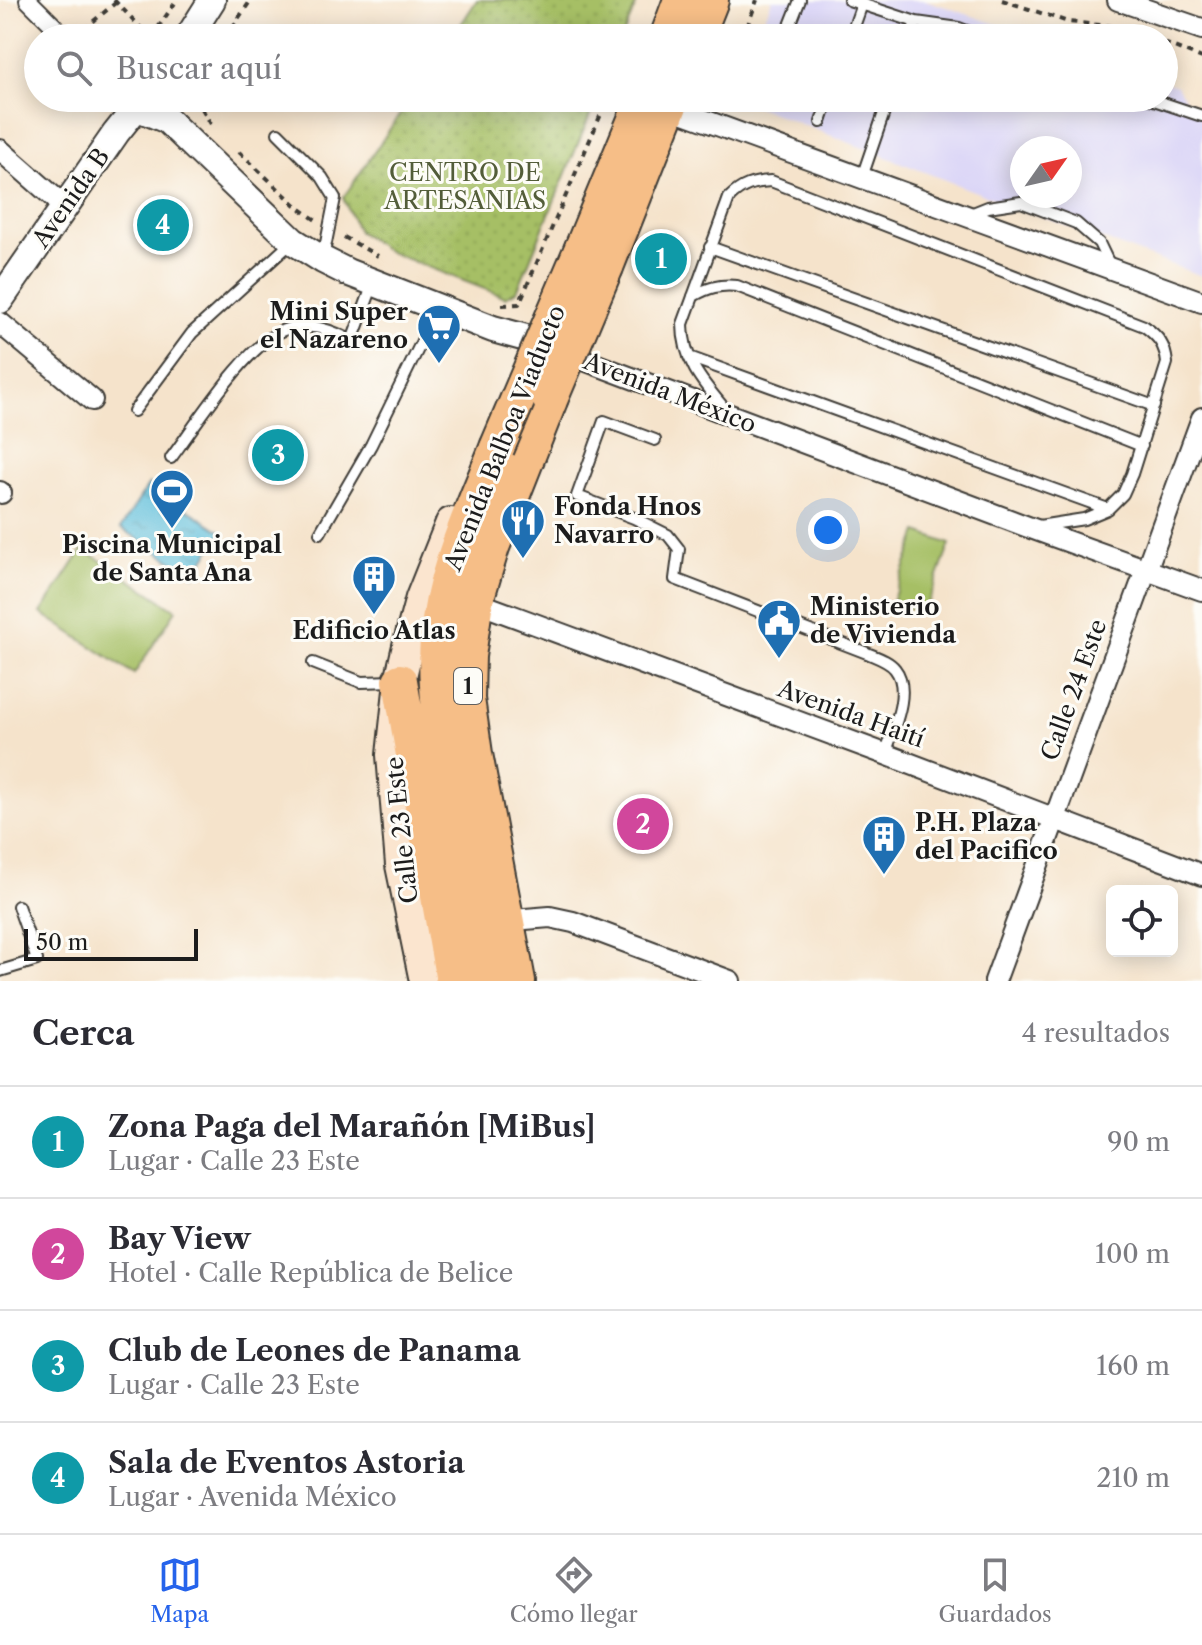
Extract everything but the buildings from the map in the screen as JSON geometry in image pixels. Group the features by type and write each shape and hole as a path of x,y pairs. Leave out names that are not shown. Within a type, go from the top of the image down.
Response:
{"highway":[{"path":"672,24 681,0"},
{"path":"702,24 711,0"},
{"name":"Avenida Balboa Viaducto","path":"487,981 446,757 438,696 437,639 444,595 459,546 497,448 638,112"},
{"name":"Avenida Balboa Viaducto","path":"518,981 467,699 468,656 476,600 492,547 527,459 606,267 675,112"},
{"path":"400,681 453,981"}],"main road":[{"path":"663,24 673,0"},
{"path":"716,24 726,0"},
{"name":"Calle 23 Este","path":"425,981 401,865 392,755 400,681 421,598 526,338 625,112"},
{"name":"1","path":"525,981 475,708 474,661 481,604 675,112"}],"street":[{"path":"28,0 52,24"},
{"path":"197,24 212,0"},
{"path":"1118,0 1202,29"},
{"name":"Avenida B","path":"0,300 129,112"},
{"name":"Avenida México","path":"154,112 167,120 293,241 347,272 381,271 439,307 493,329 526,338 1202,590"},
{"path":"703,112 862,177 1202,302"},
{"path":"0,150 65,207"},
{"path":"0,323 92,400"},
{"name":"Calle 24 Este","path":"995,981 1202,418"},
{"name":"Avenida Haití","path":"481,604 1202,875"},
{"path":"513,920 550,917 573,922 730,981"}],"lane":[{"path":"791,24 800,0"},
{"path":"849,0 930,24"},
{"path":"855,24 862,4"},
{"path":"1178,108 1202,116"},
{"path":"821,122 824,112"},
{"path":"862,177 884,112"},
{"path":"278,133 322,177 335,198 323,260"},
{"path":"731,416 705,385 688,357 683,324 729,198 739,188 754,182 771,181 1144,326 1157,335 1165,347 1167,363 1142,446 1123,494 1108,509 1084,519 1028,527"},
{"path":"967,216 988,207 1021,202 1076,223 1099,243 1111,270"},
{"path":"134,411 192,333 293,241"},
{"path":"710,247 1154,406"},
{"path":"171,458 238,368 264,342 285,329 310,326 332,330 352,341 381,271"},
{"path":"693,296 723,284 737,286 1142,446"},
{"path":"320,533 371,445 439,307"},
{"path":"688,357 1108,509"},
{"path":"655,440 604,421 577,496 668,535 679,549 675,579 867,653 893,666 903,682 899,714 885,754"},
{"path":"313,663 361,682 400,681"},
{"path":"0,971 37,960 18,906"}],"path":[{"path":"165,0 171,9"},
{"path":"161,24 177,0"},
{"path":"235,24 251,0"},
{"path":"748,24 757,0"},
{"path":"1002,0 1068,22 1090,24"},
{"path":"91,24 117,1 138,24"},
{"path":"1178,49 1202,58"},
{"path":"204,112 222,136"},
{"path":"502,305 519,304 602,112"},
{"path":"233,146 299,208 381,271"}],"shaded area":[{"path":"772,0 925,0 996,24 763,24"},
{"path":"1178,88 1188,105 1202,110 1202,276 1019,208 1082,208 1082,136 1010,136 1010,205 770,112 1178,112"}],"green space":[{"path":"477,0 638,0 628,24 461,24"},
{"name":"CENTRO DE ARTESANIAS","path":"401,112 591,112 517,291 505,297 389,252 358,231 343,198"},
{"path":"918,532 950,544 924,614 892,602"},
{"path":"83,549 176,610 134,674 41,613"}],"water":[{"name":"Piscina Municipal de Santa Ana","path":"149,484 222,532 194,575 121,528"}],"place":[{"name":"Sala de Eventos Astoria","path":"163,225"},
{"name":"Zona Paga del Marañón [MiBus]","path":"661,259"},
{"name":"Mini Super el Nazareno","path":"439,365"},
{"name":"Club de Leones de Panama","path":"278,455"},
{"name":"Piscina Municipal de Santa Ana","path":"172,530"},
{"name":"Fonda Hnos Navarro","path":"523,560"},
{"name":"Edificio Atlas","path":"374,616"},
{"name":"Ministerio de Vivienda","path":"779,660"},
{"name":"Bay View","path":"643,824"},
{"name":"P.H. Plaza del Pacifico","path":"884,876"}]}
